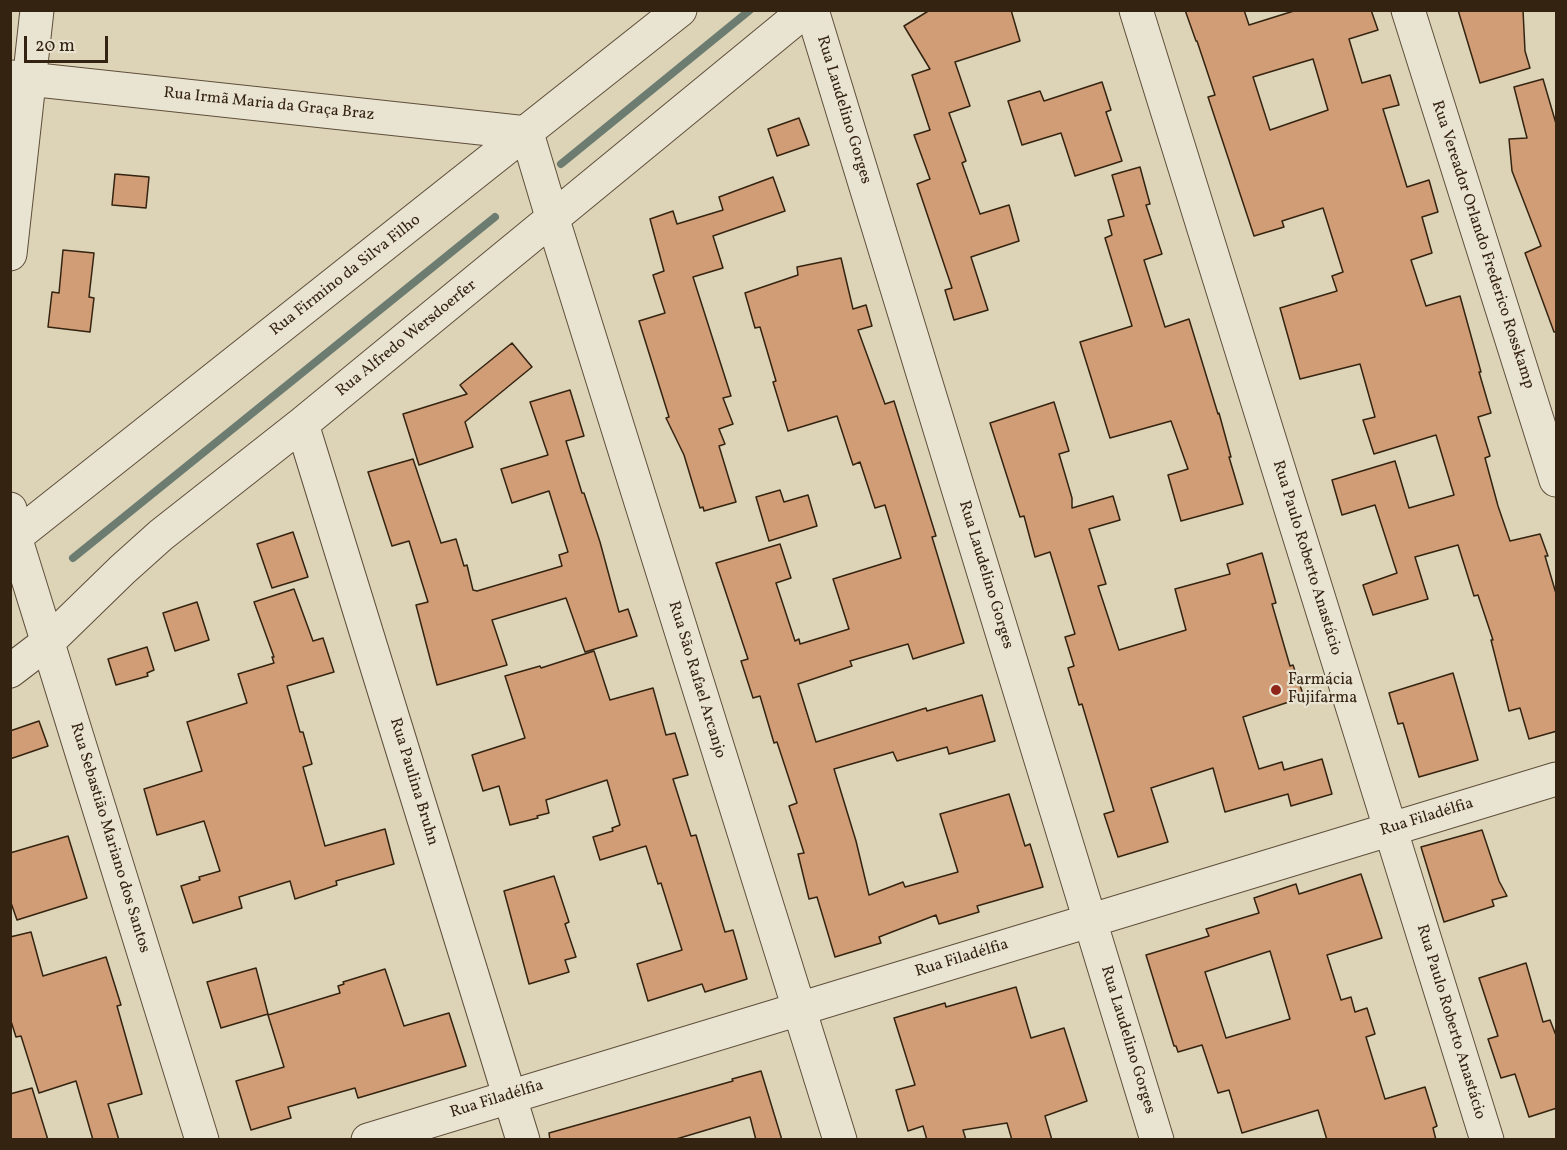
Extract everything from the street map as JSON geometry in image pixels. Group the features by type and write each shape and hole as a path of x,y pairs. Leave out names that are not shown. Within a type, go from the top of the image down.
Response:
{"street":[{"path":"10,254 20,78 37,10"},
{"name":"Rua Firmino da Silva Filho","path":"12,529 528,133 680,10"},
{"name":"Rua Alfredo Wersdoerfer","path":"10,671 48,642 161,535 553,220 806,10"},
{"name":"Rua Laudelino Gorges","path":"812,10 1157,1140"},
{"name":"Rua Paulo Roberto Anastácio","path":"1136,10 1486,1140"},
{"name":"Rua Vereador Orlando Frederico Rosskamp","path":"1408,10 1557,480"},
{"name":"Rua Irmã Maria da Graça Braz","path":"20,78 528,133"},
{"name":"Rua São Rafael Arcanjo","path":"528,133 553,220 840,1140"},
{"name":"Rua Paulina Bruhn","path":"302,424 523,1140"},
{"name":"Rua Sebastião Mariano dos Santos","path":"12,529 202,1140"},
{"name":"Rua Filadélfia","path":"368,1140 1557,779"}],"building":[{"path":"930,10 1011,10 1020,41 955,62 970,106 949,113 966,161 962,163 980,214 1009,205 1019,241 971,257 988,310 954,320 945,290 952,288 917,184 930,179 914,135 930,130 912,75 930,69 904,26"},
{"path":"1185,10 1244,10 1249,25 1297,10 1371,10 1378,30 1349,39 1362,83 1390,75 1399,105 1383,109 1407,187 1429,180 1438,212 1422,217 1432,253 1411,260 1426,306 1460,296 1491,413 1478,417 1490,456 1485,458 1498,506 1510,541 1540,534 1548,556 1545,556 1557,597 1557,731 1529,739 1520,708 1509,711 1491,640 1493,640 1478,595 1474,596 1458,545 1415,557 1428,599 1373,615 1363,585 1397,573 1375,505 1342,515 1332,480 1395,461 1409,508 1454,495 1436,435 1374,454 1363,420 1375,417 1360,364 1300,379 1280,308 1337,291 1332,276 1343,272 1323,208 1282,221 1284,227 1254,236 1208,97 1215,95","holes":["1313,59 1328,110 1270,130 1253,77"]},
{"path":"1458,10 1523,10 1525,51 1530,68 1480,83"},
{"path":"1543,79 1557,127 1557,332 1554,332 1525,253 1541,246 1512,171 1509,139 1527,138 1514,87"},
{"path":"1102,82 1111,110 1106,112 1122,161 1075,176 1061,133 1022,145 1008,101 1040,91 1044,101"},
{"path":"799,118 809,145 777,156 768,129"},
{"path":"1140,167 1150,204 1146,205 1162,254 1144,260 1165,327 1189,319 1219,413 1243,504 1181,521 1168,475 1188,469 1171,421 1110,438 1080,342 1132,326 1105,238 1112,235 1108,220 1124,216 1112,175"},
{"path":"115,174 149,177 146,208 112,205"},
{"path":"773,177 785,211 713,236 723,268 693,277 731,396 723,398 733,424 719,429 725,444 719,446 736,502 704,511 703,507 700,508 684,455 666,418 669,417 639,321 665,313 653,275 664,271 650,219 673,211 677,224 723,210 719,197"},
{"path":"63,250 94,253 89,297 94,298 90,332 48,327 52,292 59,293"},
{"path":"841,258 853,309 866,305 872,326 858,330 885,404 894,401 936,536 932,537 964,643 913,659 908,644 850,661 852,666 798,684 816,742 926,708 927,711 982,695 995,741 949,754 947,747 897,761 893,752 834,769 856,841 869,895 903,882 905,887 958,872 940,814 1009,794 1025,846 1030,844 1043,887 977,906 979,912 939,924 936,915 879,937 881,943 835,957 817,897 809,899 798,854 804,853 789,806 797,803 777,742 774,743 760,696 753,698 741,661 748,659 716,563 780,544 791,578 776,583 795,641 799,639 800,644 849,629 833,579 901,558 885,505 875,508 860,462 853,465 837,416 788,431 760,327 755,328 745,293 798,275 797,267"},
{"path":"512,343 532,367 465,422 473,447 419,465 403,414 467,394 460,385"},
{"path":"570,390 584,436 566,441 600,542 619,612 628,609 637,636 585,652 566,598 492,620 507,665 437,685 416,605 428,602 409,541 392,546 368,472 413,459 441,543 456,539 464,566 467,565 473,590 477,591 562,566 559,555 568,552 549,491 512,503 501,469 548,455 530,402"},
{"path":"1054,402 1069,451 1059,454 1072,498 1072,508 1113,496 1120,520 1089,529 1106,584 1098,586 1119,650 1186,630 1175,589 1230,574 1227,564 1262,553 1276,603 1272,604 1290,666 1293,665 1304,697 1243,717 1259,769 1282,762 1284,770 1322,759 1332,794 1291,806 1288,794 1225,812 1213,768 1151,788 1168,842 1118,857 1104,814 1114,811 1082,704 1079,705 1068,668 1074,666 1065,637 1075,634 1050,552 1035,557 1024,516 1020,517 990,423"},
{"path":"780,490 784,502 808,495 817,526 769,541 756,497"},
{"path":"293,532 308,577 272,588 257,544"},
{"path":"294,589 313,641 323,638 334,672 287,686 312,764 303,767 325,846 385,829 394,864 336,881 337,885 295,899 290,881 239,897 242,908 193,923 181,886 200,880 199,877 220,871 204,821 157,835 144,789 202,771 187,722 247,703 238,674 274,663 272,657 274,657 254,602"},
{"path":"197,602 209,640 175,651 163,613"},
{"path":"147,647 154,670 147,673 148,676 116,685 108,659"},
{"path":"594,651 610,700 653,688 666,735 675,733 688,775 673,779 691,836 696,835 725,932 733,930 747,979 705,992 702,984 648,1001 637,964 682,950 661,883 658,884 646,846 600,860 593,837 613,831 612,828 620,825 607,780 546,800 549,813 510,825 499,786 483,791 472,755 525,738 505,676 540,666 541,668"},
{"path":"1453,673 1478,760 1419,777 1403,723 1398,724 1389,693"},
{"path":"39,721 48,746 10,759 10,731"},
{"path":"1482,830 1499,881 1507,896 1492,900 1494,906 1444,922 1421,847"},
{"path":"68,836 87,898 17,920 10,900 10,853"},
{"path":"1361,874 1382,938 1327,955 1341,1000 1351,997 1355,1012 1367,1008 1375,1034 1366,1037 1385,1099 1425,1087 1437,1126 1433,1128 1436,1140 1327,1140 1318,1110 1242,1133 1229,1090 1218,1093 1202,1045 1178,1052 1174,1046 1146,955 1209,936 1206,929 1259,913 1254,898 1296,884 1299,894","holes":["1270,951 1290,1019 1226,1038 1205,972"]},
{"path":"554,876 569,922 565,924 576,957 565,960 569,972 529,984 504,891"},
{"path":"31,932 43,976 106,957 121,1005 117,1006 142,1094 108,1104 119,1140 93,1140 76,1081 39,1093 21,1036 16,1037 10,1018 10,937"},
{"path":"1526,963 1543,1022 1550,1020 1557,1038 1557,1108 1529,1117 1515,1074 1501,1078 1488,1039 1498,1036 1479,978"},
{"path":"256,968 268,1014 221,1028 207,982"},
{"path":"385,969 404,1026 449,1013 466,1066 358,1098 355,1088 288,1107 291,1118 251,1130 236,1081 284,1067 268,1015 340,993 338,986 344,984 343,982"},
{"path":"1016,987 1031,1038 1064,1028 1087,1101 1045,1116 1052,1140 1012,1140 1007,1123 963,1130 966,1140 927,1140 923,1126 908,1131 896,1090 915,1085 894,1018 945,1003 946,1007"},
{"path":"761,1071 782,1140 756,1140 750,1117 673,1140 550,1140 549,1133"},
{"path":"32,1088 48,1140 10,1140 10,1094"}],"waterway":[{"path":"561,164 750,10"},
{"path":"73,558 495,217"}],"place":[{"name":"Farmácia Fujifarma","path":"1276,690"}]}
